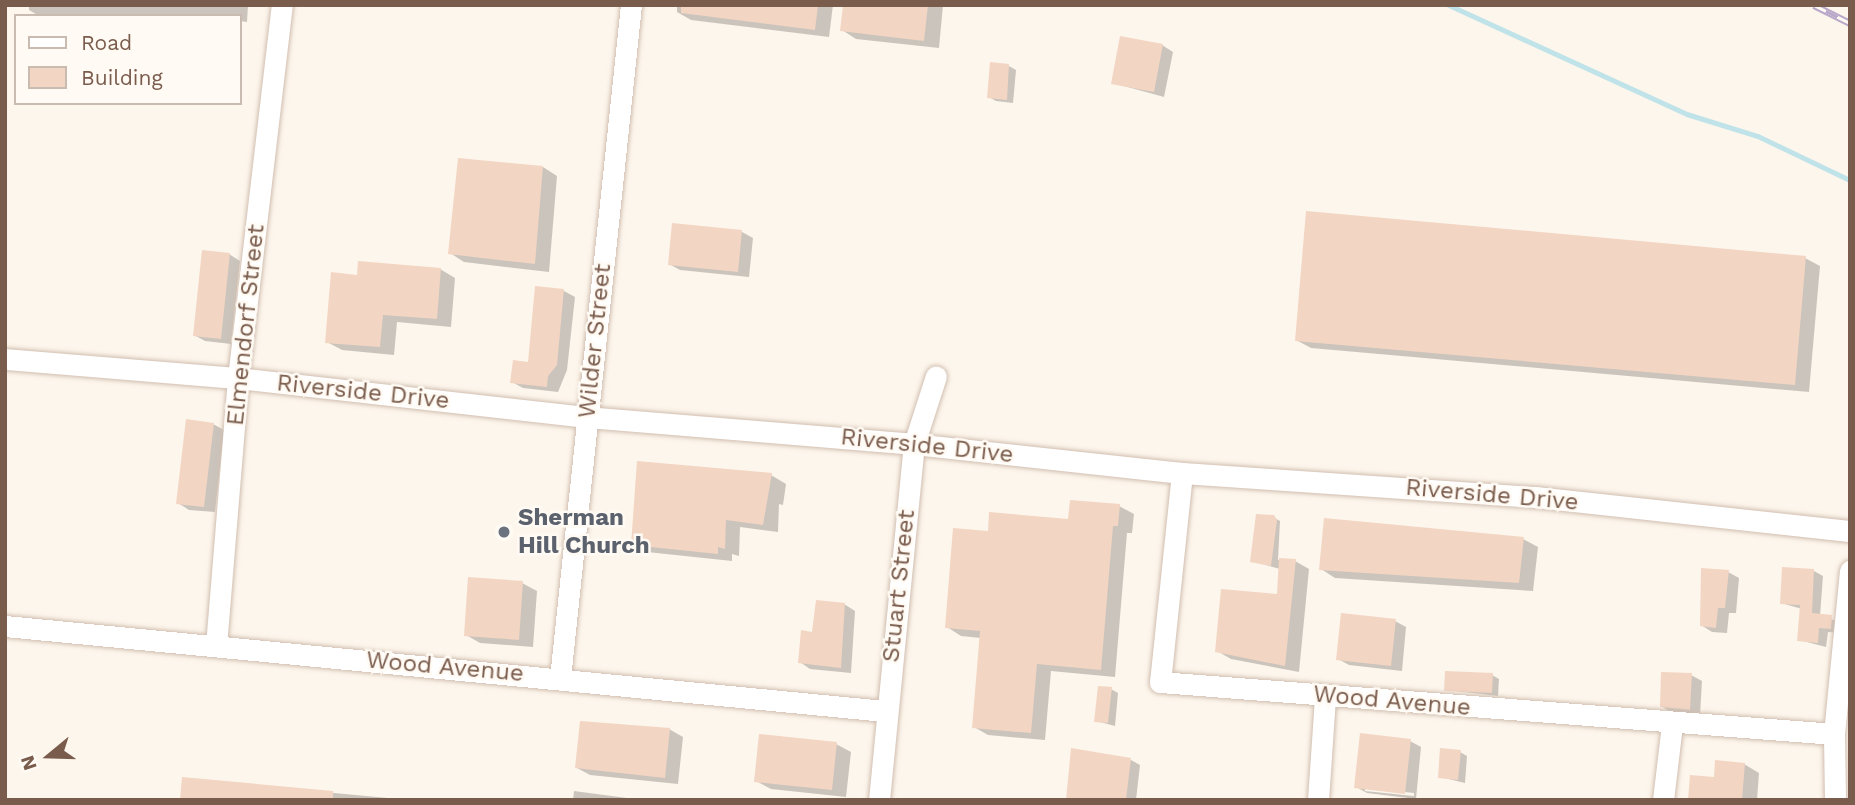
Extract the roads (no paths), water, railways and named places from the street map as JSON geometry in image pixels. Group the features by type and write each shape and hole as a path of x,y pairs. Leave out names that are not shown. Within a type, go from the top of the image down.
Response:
{"street":[{"name":"Elmendorf Street","path":"216,646 238,378 282,5"},
{"name":"Wilder Street","path":"560,678 631,5"},
{"name":"Riverside Drive","path":"5,359 238,378 586,417 914,444 1182,473 1536,497 1850,531"},
{"name":"Stuart Street","path":"879,800 914,444 936,376"},
{"name":"Wood Avenue","path":"1182,473 1160,682 1672,724 1833,734"},
{"path":"1835,800 1844,774 1833,734 1850,571"},
{"name":"Wood Avenue","path":"5,626 886,711"},
{"path":"1318,800 1325,696"},
{"path":"1663,800 1672,724"}],"waterway":[{"path":"1449,5 1687,114 1758,136 1850,180"}],"railway":[{"path":"1814,5 1850,23"}],"place":[{"name":"Sherman Hill Church","path":"504,532"}]}
